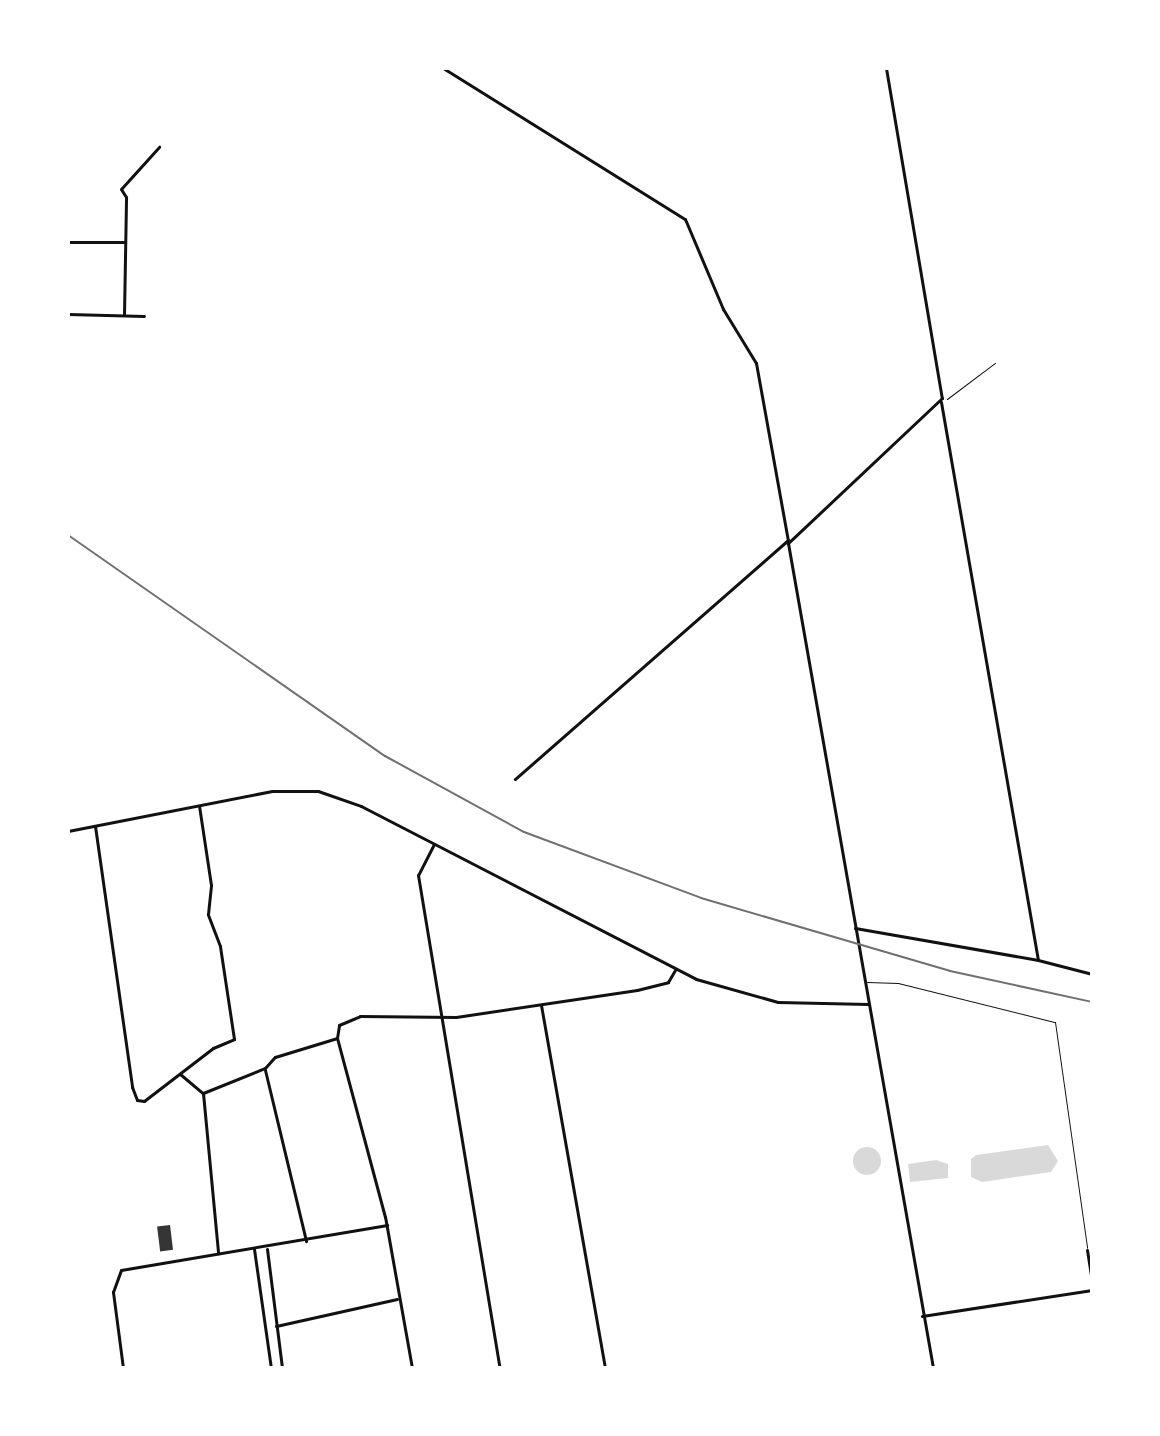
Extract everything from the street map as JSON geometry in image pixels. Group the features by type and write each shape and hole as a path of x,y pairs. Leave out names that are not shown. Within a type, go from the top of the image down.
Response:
{"street":[{"path":"443,68 685,219 723,309 756,363 933,1368"},
{"path":"886,68 1038,960"},
{"path":"124,315 126,195 121,189 159,147"},
{"path":"68,242 124,242"},
{"path":"68,314 144,316"},
{"path":"515,779 941,402"},
{"path":"68,831 281,790 314,791 352,801 675,970 771,1001 868,1004"},
{"path":"95,826 135,1098 144,1101 234,1039 220,946 208,914 211,885 199,805"},
{"path":"434,844 418,875 500,1368"},
{"path":"855,928 1038,960 1092,974"},
{"path":"412,1368 387,1225 337,1038 340,1024 353,1017 440,1016 541,1005 662,985 675,970"},
{"path":"541,1005 605,1368"},
{"path":"203,1093 265,1068 275,1057 337,1038"},
{"path":"265,1068 306,1241"},
{"path":"180,1074 203,1093 218,1255"},
{"path":"123,1368 113,1292 116,1276 125,1268 266,1248 387,1225"},
{"path":"266,1248 282,1368"},
{"path":"254,1249 271,1368"},
{"path":"1087,1250 1092,1281"},
{"path":"922,1316 1092,1290"},
{"path":"276,1326 399,1299"}],"lane":[{"path":"864,983 898,983 1055,1022 1087,1250"}],"path":[{"path":"941,402 995,363"}],"shaded area":[{"path":"1048,1145 1058,1161 1051,1172 982,1182 971,1177 971,1159 976,1155"},
{"path":"867,1147 877,1151 881,1161 877,1171 867,1175 857,1171 853,1161 857,1151"},
{"path":"936,1160 948,1164 948,1178 910,1182 908,1164"}],"building":[{"path":"170,1225 173,1250 160,1251 157,1227"}],"railway":[{"path":"68,535 385,756 524,832 701,898 950,971 1092,1002"}]}
